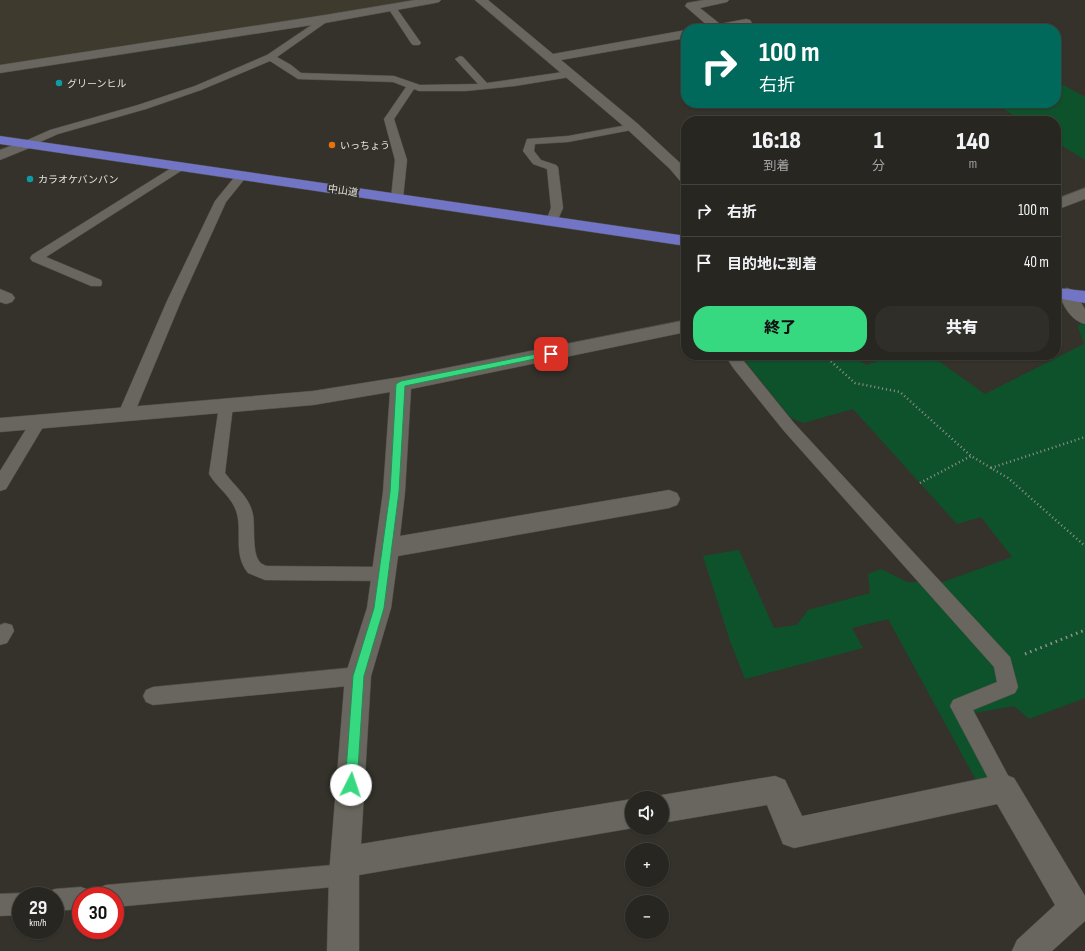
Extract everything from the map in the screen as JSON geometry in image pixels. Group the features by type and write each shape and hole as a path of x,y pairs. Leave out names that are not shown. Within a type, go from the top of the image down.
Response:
{"highway":[{"name":"中山道","path":"0,140 681,240"},
{"path":"1061,293 1085,297"}],"street":[{"path":"0,69 325,19 435,0"},
{"path":"481,0 680,165"},
{"path":"709,24 691,6 723,0"},
{"path":"741,24 746,23"},
{"path":"552,58 681,35"},
{"path":"0,155 27,144"},
{"path":"1061,203 1085,193"},
{"path":"1061,293 1078,313 1085,318"},
{"path":"0,425 313,398 401,384 681,327"},
{"path":"343,951 345,869 358,676 379,608 394,492 401,384"},
{"path":"387,548 669,499"},
{"path":"669,808 775,790 794,833 1004,788 1080,916 1028,951"},
{"path":"345,869 625,815"}],"lane":[{"path":"392,8 416,43"},
{"path":"27,144 54,132 142,107 198,88 270,57 325,19"},
{"path":"270,57 288,67 298,76 394,79 419,88 485,86 570,74"},
{"path":"448,62 472,57"},
{"path":"460,59 485,86"},
{"path":"396,198 401,160 389,119 411,86"},
{"path":"552,221 557,208 552,168 537,162 528,151 531,141 568,138 633,127"},
{"path":"96,283 36,258 180,167"},
{"path":"126,414 174,301 221,202 241,176"},
{"path":"735,360 738,366 789,427 1003,664 1008,687 960,706 1004,788"},
{"path":"226,406 218,474 223,484 232,491 243,506 248,562 253,568 265,573 384,574"},
{"path":"0,485 38,422"},
{"path":"153,696 358,676"},
{"path":"124,894 345,869"},
{"path":"0,905 12,904"}],"path":[{"path":"829,360 855,383 900,392 970,456 1008,478 1085,546"},
{"path":"991,468 1085,437"},
{"path":"920,482 970,456"},
{"path":"1003,664 1084,632"}],"shaded area":[{"path":"0,0 413,0 306,19 0,65"}],"green space":[{"path":"1061,84 1085,97 1085,160 1061,145 1061,116 1015,116 1002,108 1061,108"},
{"path":"1081,322 1085,325 1085,698 1029,719 1014,706 974,713 1004,773 977,782 888,619 852,628 863,648 745,679 730,641 703,556 739,550 774,628 797,625 808,610 870,593 868,574 881,569 907,582 940,583 1012,557 981,517 957,524 853,409 803,423 791,418 744,360 858,360 867,365 880,360 937,360 985,394 1052,360 1061,360 1061,356 1084,344 1078,327"}],"place":[{"name":"グリーンヒル","path":"59,83"},
{"name":"いっちょう","path":"332,145"},
{"name":"カラオケバンバン","path":"30,179"}],"route":[{"path":"351,785 358,676 379,608 394,492 401,384 551,354"}]}
